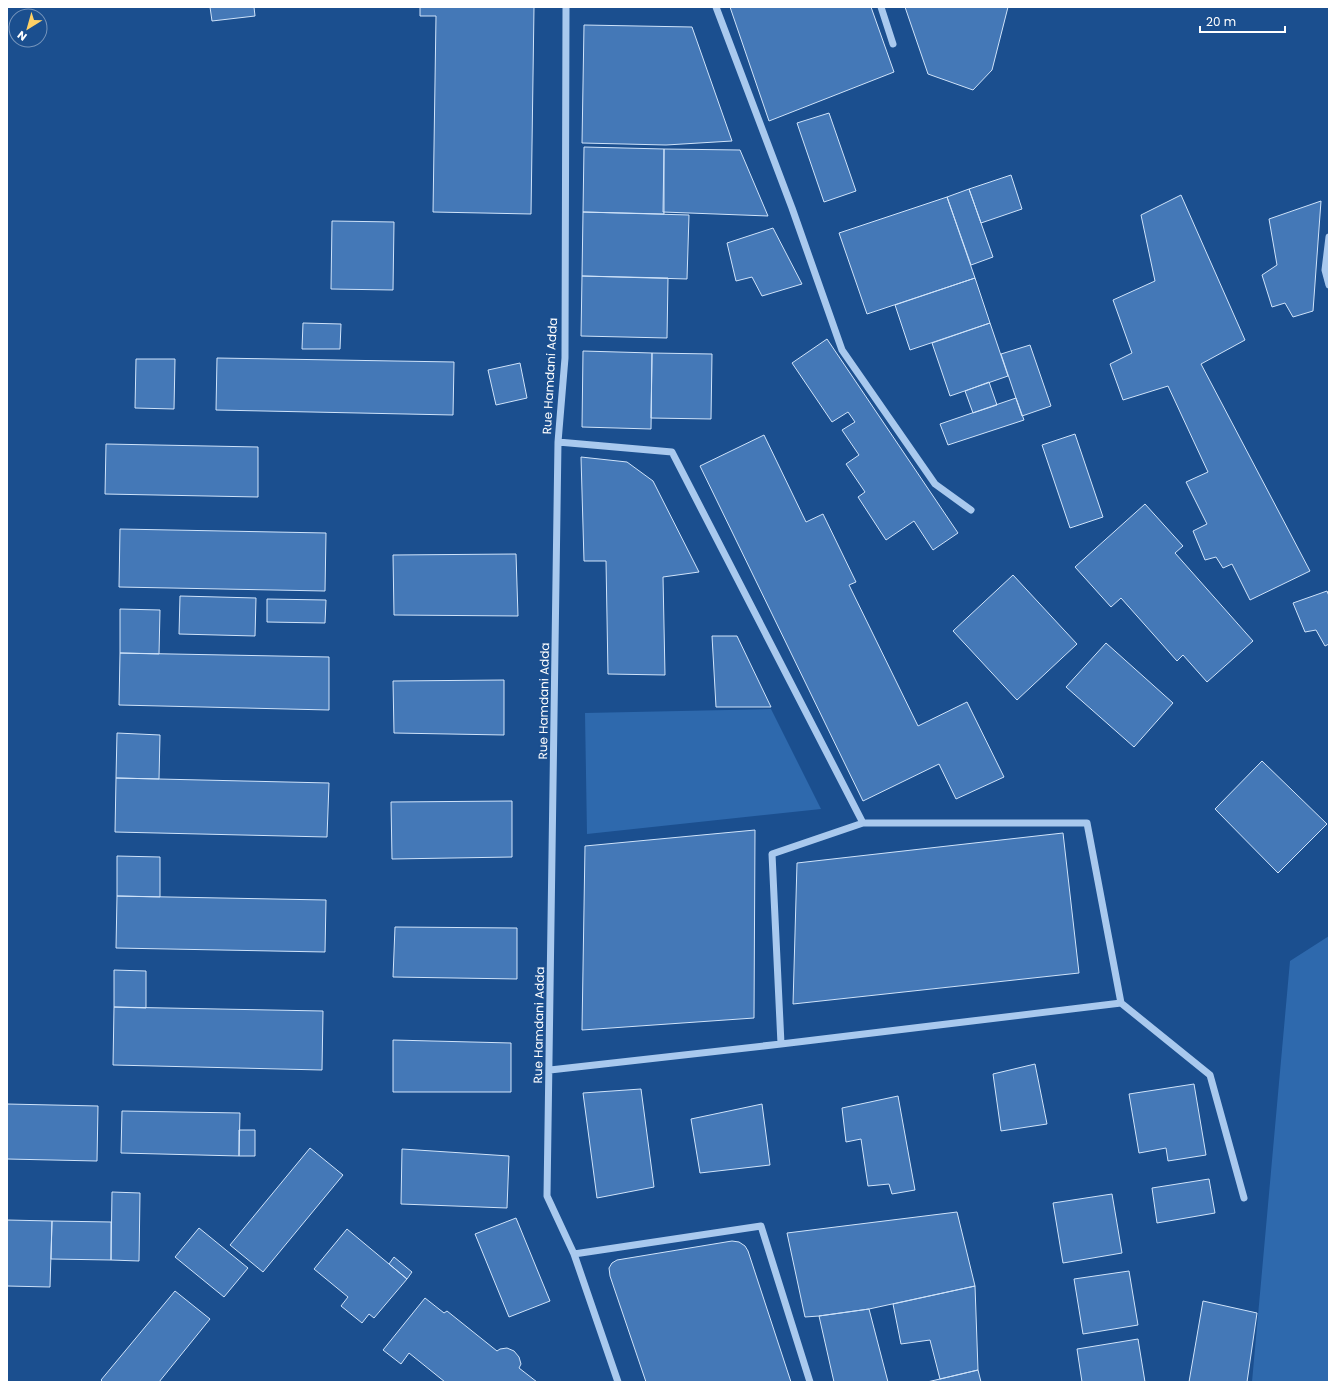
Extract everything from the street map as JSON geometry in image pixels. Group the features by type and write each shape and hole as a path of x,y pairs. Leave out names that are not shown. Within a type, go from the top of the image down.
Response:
{"street":[{"name":"Rue Hamdani Adda","path":"566,7 565,358 558,442 547,1196 574,1254 618,1382"},
{"path":"716,7 792,208 842,350 935,484 971,510"},
{"path":"881,7 893,44"},
{"path":"1329,237 1325,270 1329,285"},
{"path":"558,442 672,452 863,823"},
{"path":"781,1044 772,854 863,823 1087,823 1121,1003 1210,1075 1244,1198"},
{"path":"550,1070 1121,1003"},
{"path":"574,1254 761,1226 810,1382"}],"shaded area":[{"path":"771,709 821,809 587,834 585,713"},
{"path":"1329,936 1329,1382 1252,1382 1290,961"}],"building":[{"path":"210,7 254,7 255,16 212,21"},
{"path":"420,7 534,7 531,214 433,212 436,16 420,16"},
{"path":"730,7 871,7 894,72 769,121"},
{"path":"905,7 1008,7 992,70 973,90 928,74"},
{"path":"584,25 692,27 732,141 666,145 582,143"},
{"path":"829,113 856,191 824,202 797,123"},
{"path":"584,147 664,149 664,214 583,212"},
{"path":"664,149 740,150 768,216 663,212"},
{"path":"1011,175 1022,209 981,223 969,189"},
{"path":"969,189 993,257 971,265 947,197"},
{"path":"1181,195 1245,340 1201,364 1310,571 1250,600 1232,564 1223,568 1216,557 1205,560 1193,531 1207,524 1186,482 1208,472 1168,386 1123,400 1110,364 1132,353 1113,300 1155,281 1141,215"},
{"path":"947,197 975,278 867,314 839,233"},
{"path":"1321,201 1313,311 1293,317 1285,303 1272,307 1262,275 1277,265 1269,219"},
{"path":"583,212 689,215 687,279 582,276"},
{"path":"332,221 394,222 393,290 331,289"},
{"path":"773,228 802,284 762,296 752,277 736,281 727,243"},
{"path":"582,276 668,278 667,338 581,336"},
{"path":"975,278 990,323 910,350 895,305"},
{"path":"303,323 341,324 340,349 302,349"},
{"path":"990,323 1008,376 950,396 932,343"},
{"path":"827,339 958,533 933,550 914,521 886,540 858,497 865,492 846,464 859,455 842,430 855,422 848,412 832,422 792,363"},
{"path":"1030,345 1051,406 1022,416 1001,354"},
{"path":"583,351 652,353 651,429 582,427"},
{"path":"652,353 712,354 711,419 651,418"},
{"path":"217,358 454,362 453,415 216,410"},
{"path":"136,359 175,359 174,409 135,408"},
{"path":"520,363 527,398 496,405 488,370"},
{"path":"989,382 997,405 973,413 965,391"},
{"path":"1016,398 1024,420 948,445 940,424"},
{"path":"1075,434 1103,517 1070,528 1042,445"},
{"path":"764,435 806,522 823,514 856,582 849,585 918,726 967,702 1004,777 956,799 939,764 863,801 700,466"},
{"path":"106,444 258,447 258,497 105,494"},
{"path":"581,457 627,462 653,481 699,572 663,577 665,675 608,674 606,561 584,561"},
{"path":"1145,504 1183,546 1175,553 1253,641 1207,682 1183,655 1177,661 1121,598 1111,607 1075,567"},
{"path":"120,529 326,533 325,591 119,587"},
{"path":"516,554 518,616 394,615 393,555"},
{"path":"1013,575 1077,644 1017,700 953,631"},
{"path":"1327,591 1329,596 1329,644 1325,646 1316,630 1305,632 1293,603"},
{"path":"180,596 256,598 255,636 179,634"},
{"path":"267,599 326,600 325,623 267,622"},
{"path":"120,609 160,610 159,654 120,653"},
{"path":"712,636 737,636 771,707 716,707"},
{"path":"1106,643 1173,703 1134,747 1066,687"},
{"path":"120,653 329,657 329,710 119,705"},
{"path":"504,680 504,735 394,733 393,681"},
{"path":"117,733 160,735 159,779 116,778"},
{"path":"1262,761 1327,824 1278,873 1215,809"},
{"path":"116,778 329,783 327,837 115,832"},
{"path":"512,801 512,857 392,859 391,802"},
{"path":"755,830 754,1018 582,1030 585,846"},
{"path":"1063,833 1079,973 793,1004 797,863"},
{"path":"117,856 160,857 160,897 117,896"},
{"path":"117,896 326,900 325,952 116,948"},
{"path":"395,927 517,928 517,979 393,977"},
{"path":"114,970 146,971 146,1008 114,1007"},
{"path":"114,1007 323,1011 322,1070 113,1065"},
{"path":"393,1040 511,1043 511,1092 393,1092"},
{"path":"1035,1064 1047,1124 1001,1131 993,1074"},
{"path":"1194,1084 1206,1155 1168,1161 1166,1148 1139,1153 1129,1094"},
{"path":"641,1089 654,1187 597,1198 583,1093"},
{"path":"898,1096 915,1190 892,1194 889,1184 868,1186 861,1139 846,1142 842,1108"},
{"path":"7,1104 98,1106 97,1161 7,1159"},
{"path":"762,1104 770,1165 700,1173 691,1119"},
{"path":"122,1111 240,1113 239,1156 121,1153"},
{"path":"239,1130 255,1130 255,1156 239,1156"},
{"path":"310,1148 343,1175 263,1272 230,1245"},
{"path":"402,1149 509,1156 507,1208 401,1204"},
{"path":"1209,1179 1215,1213 1157,1223 1152,1188"},
{"path":"112,1192 140,1193 139,1261 111,1260"},
{"path":"1112,1194 1122,1253 1063,1263 1053,1203"},
{"path":"957,1212 975,1286 869,1309 805,1317 787,1233"},
{"path":"516,1218 550,1301 509,1317 475,1234"},
{"path":"7,1220 52,1221 50,1287 7,1286"},
{"path":"52,1221 111,1222 111,1260 51,1259"},
{"path":"199,1228 248,1268 224,1297 175,1257"},
{"path":"347,1229 407,1279 374,1318 369,1314 362,1323 341,1306 348,1297 314,1269"},
{"path":"732,1241 739,1242 745,1246 748,1251 791,1382 646,1382 610,1276 609,1268 612,1263 617,1260"},
{"path":"394,1257 412,1272 407,1279 389,1264"},
{"path":"1129,1271 1138,1325 1083,1334 1074,1279"},
{"path":"975,1286 978,1370 940,1379 930,1340 901,1344 893,1304"},
{"path":"175,1291 210,1319 159,1382 103,1382 101,1380"},
{"path":"425,1298 444,1313 447,1311 497,1351 507,1348 514,1351 519,1357 521,1364 519,1368 537,1382 445,1382 409,1353 401,1364 383,1350"},
{"path":"1203,1301 1257,1313 1247,1382 1189,1382"},
{"path":"869,1309 888,1382 834,1382 819,1316"},
{"path":"1138,1339 1145,1382 1082,1382 1077,1349"},
{"path":"978,1370 981,1382 927,1382 940,1379"}]}
